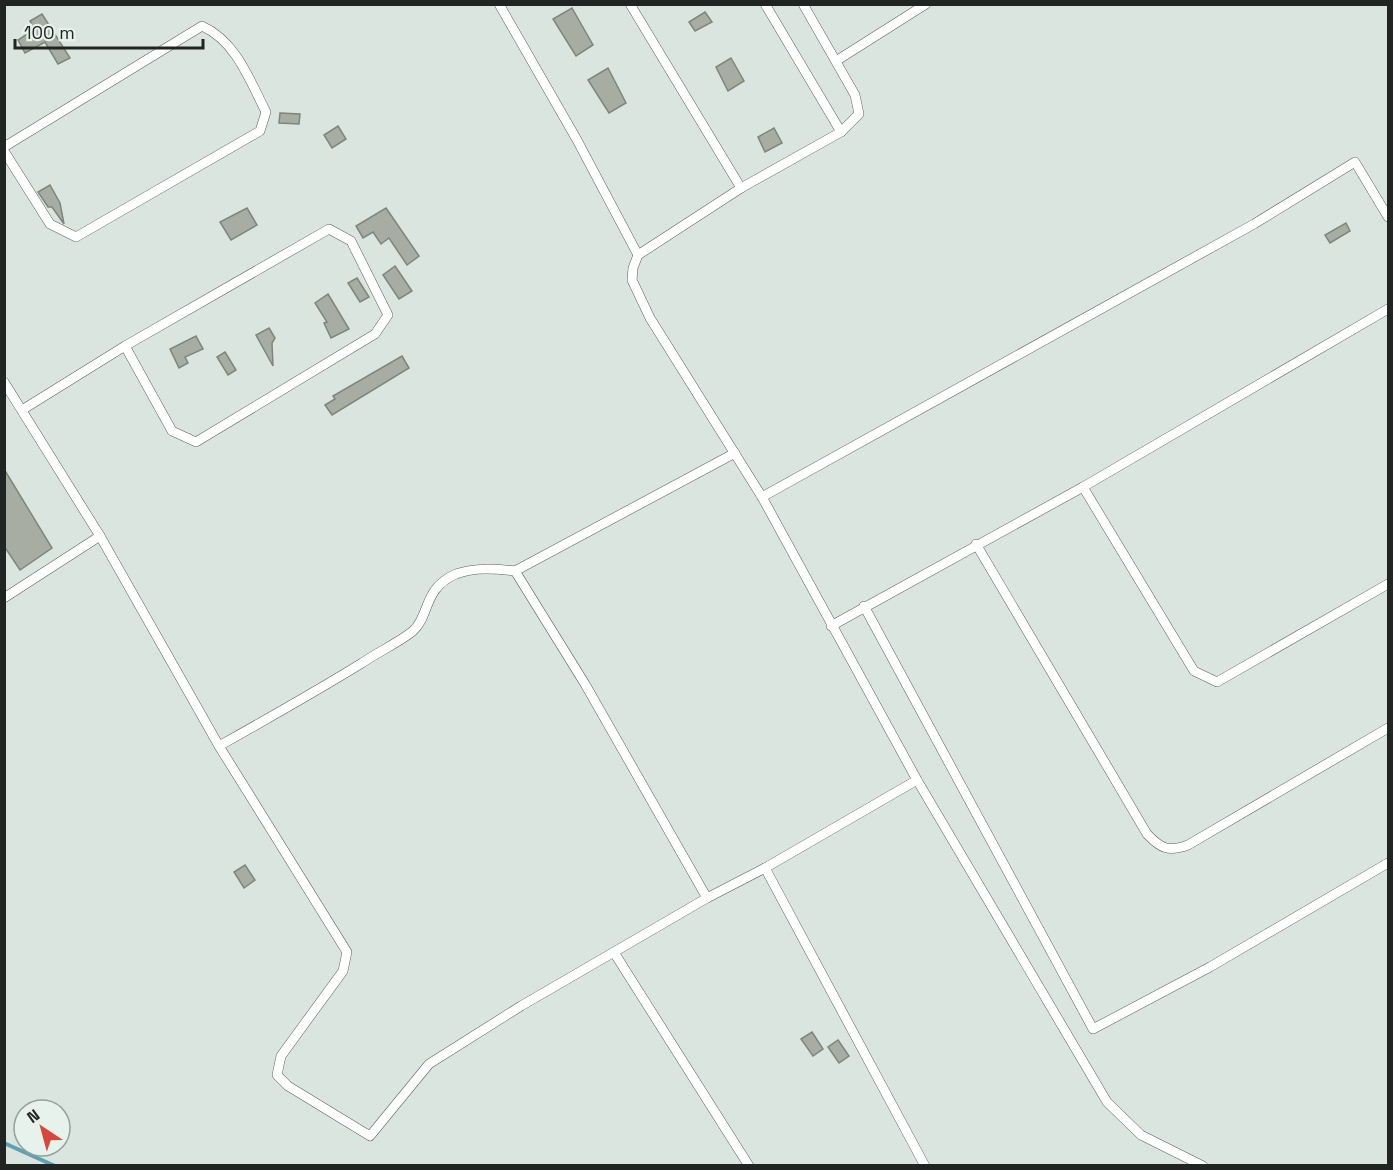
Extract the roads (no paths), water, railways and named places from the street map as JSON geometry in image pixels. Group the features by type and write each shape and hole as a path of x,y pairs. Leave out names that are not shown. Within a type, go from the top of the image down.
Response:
{"street":[{"path":"499,4 578,140 638,255"},
{"path":"630,4 741,188"},
{"path":"765,4 841,132"},
{"path":"802,4 855,95 859,114 841,132 741,188 638,255 632,274 639,297 762,497 917,780 1107,1102 1141,1135 1196,1164"},
{"path":"836,61 926,4"},
{"path":"202,26 218,33 240,62 267,112 260,131 76,237 50,224 4,149 202,26"},
{"path":"762,497 1254,224 1355,162 1389,217"},
{"path":"22,410 125,346 329,229 351,241 388,315 375,334 196,442 172,431 125,346"},
{"path":"831,626 1083,487 1389,309"},
{"path":"4,382 100,536 219,746 347,952 343,971 281,1056 277,1075 288,1086 370,1136 429,1064 521,1006 917,780"},
{"path":"219,746 320,689 415,629 431,594 444,581 457,574 474,570 490,568 515,571 735,453"},
{"path":"1083,487 1194,671 1217,682 1389,584"},
{"path":"4,598 100,536"},
{"path":"976,544 1147,834 1158,846 1167,850 1188,845 1389,728"},
{"path":"515,571 585,684 707,898"},
{"path":"864,606 1093,1029 1210,967 1389,863"},
{"path":"765,868 925,1166"},
{"path":"615,954 749,1166"}],"waterway":[{"path":"4,1143 55,1166"}]}
